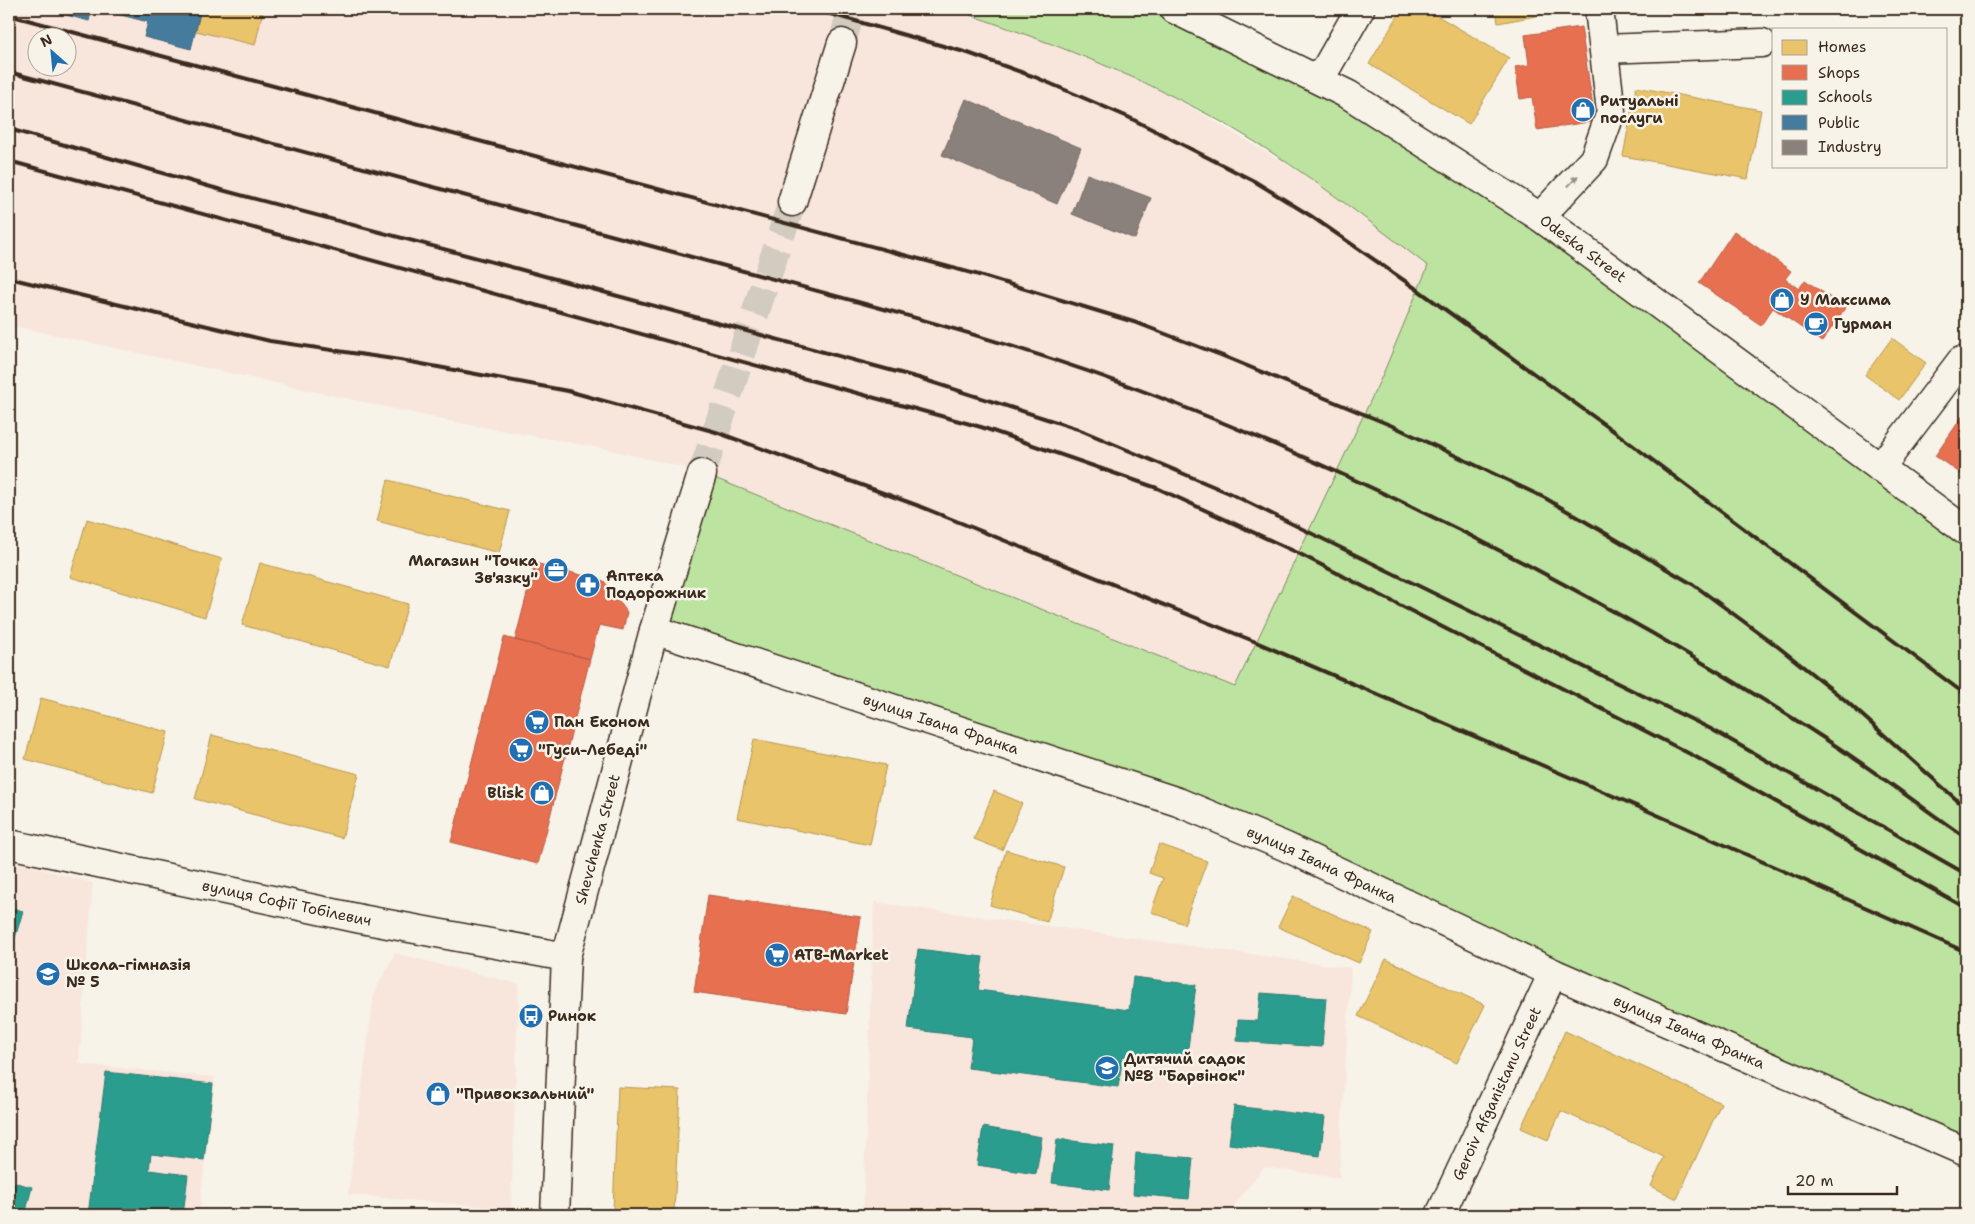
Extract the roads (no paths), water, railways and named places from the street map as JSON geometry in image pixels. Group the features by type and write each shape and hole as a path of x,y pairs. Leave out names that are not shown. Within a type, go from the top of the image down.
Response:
{"street":[{"name":"Odeska Street","path":"1174,9 1349,94 1540,217 1966,531"},
{"path":"1318,79 1360,9"},
{"path":"1540,217 1594,159 1611,112 1599,9"},
{"path":"792,202 842,43"},
{"path":"1604,49 1762,43"},
{"path":"1880,468 1961,361"},
{"name":"Shevchenka Street","path":"555,1215 566,957 654,630 702,474"},
{"name":"вулиця Івана Франка","path":"654,630 1178,802 1284,846 1553,973 1966,1152"},
{"name":"вулиця Софії Тобілевич","path":"9,844 361,919 566,957"},
{"name":"Geroiv Afganistanu Street","path":"1440,1215 1553,973"}],"tunnel":[{"path":"842,43 852,9"},
{"path":"702,474 792,202"}],"railway":[{"path":"813,9 968,53 1035,77 1128,117 1254,181 1311,216 1418,290 1619,435 1966,695"},
{"path":"9,15 979,275 1137,323 1223,356 1395,427 1545,498 1694,585 1777,646 1845,700 1958,801 1966,806"},
{"path":"9,72 918,318 1097,374 1156,396 1245,432 1420,510 1589,598 1755,694 1869,768 1966,838"},
{"path":"9,129 218,189 919,378 1078,429 1229,493 1711,729 1966,874"},
{"path":"9,161 981,427 1157,488 1298,553 1694,756 1966,908"},
{"path":"9,278 270,341 400,360 568,391 716,432 919,506 1256,642 1655,814 1966,952"}],"place":[{"name":"Ритуальні послуги","path":"1583,110"},
{"name":"У Максима","path":"1782,300"},
{"name":"Гурман","path":"1816,324"},
{"name":"Магазин \"Точка Зв'язку\"","path":"556,570"},
{"name":"Аптека Подорожник","path":"588,585"},
{"name":"Пан Економ","path":"537,722"},
{"name":"\"Гуси-Лебеді\"","path":"521,750"},
{"name":"Blisk","path":"542,793"},
{"name":"ATB-Market","path":"777,955"},
{"name":"Школа-гімназія № 5","path":"48,974"},
{"name":"Ринок","path":"531,1016"},
{"name":"Дитячий садок №8 \"Барвінок\"","path":"1107,1068"},
{"name":"\"Привокзальний\"","path":"438,1094"}]}
